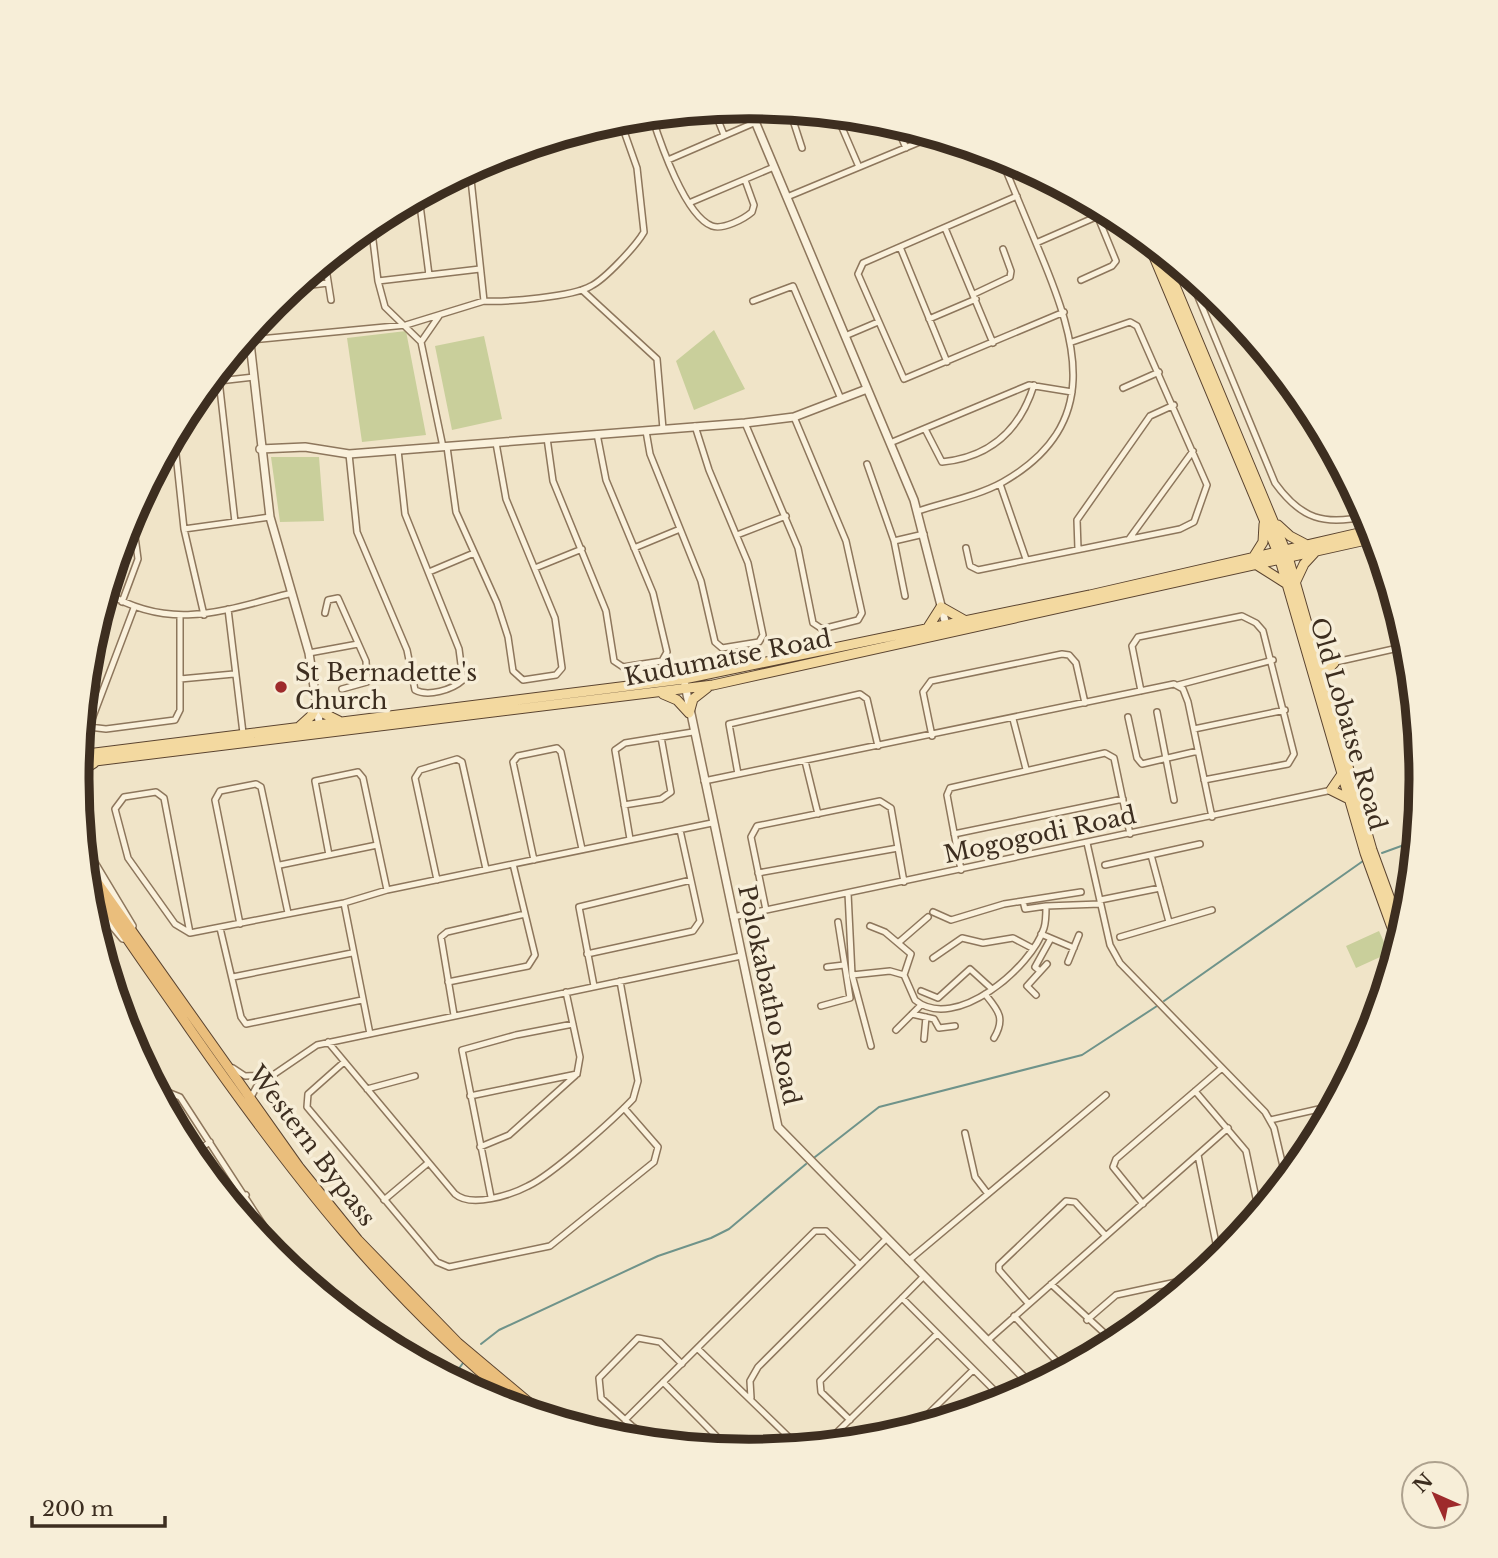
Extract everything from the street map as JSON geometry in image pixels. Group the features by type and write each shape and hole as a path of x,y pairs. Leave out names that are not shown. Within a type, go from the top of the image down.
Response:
{"highway":[{"name":"Western Bypass","path":"101,900 320,1193 384,1268 458,1343 526,1400"},
{"name":"Western Bypass","path":"135,945 292,1172 352,1245 453,1348 506,1392"}],"main road":[{"path":"1155,259 1264,519 1283,555"},
{"path":"1169,271 1275,521 1283,555 1316,653 1350,792 1331,790 1342,774"},
{"path":"1264,519 1263,542 1255,561 1292,583"},
{"path":"1275,521 1290,536 1312,548 1292,583"},
{"name":"Kudumatse Road","path":"90,762 320,729 659,694 685,684 712,685 946,629 1283,555 1361,533"},
{"name":"Kudumatse Road","path":"1312,548 1364,539"},
{"name":"Kudumatse Road","path":"90,754 243,733 293,728 320,729 342,722 685,684 927,629 946,629 964,620 1255,561"},
{"name":"Old Lobatse Road","path":"1292,583 1318,670 1342,774 1395,913"},
{"path":"927,629 941,607 964,620"},
{"path":"1316,653 1334,663"},
{"path":"1318,670 1334,663"},
{"path":"659,694 677,700 689,713 696,694 712,685"},
{"path":"293,728 306,721 318,703 325,715 342,722"},
{"path":"90,766 96,762"},
{"name":"Old Lobatse Road","path":"1350,792 1364,853 1392,927"}],"street":[{"path":"718,120 724,135"},
{"path":"793,121 802,148"},
{"path":"668,160 756,122 918,511 946,629"},
{"path":"655,126 689,203 714,227 747,216 754,208 745,180"},
{"path":"841,126 859,167"},
{"path":"260,336 406,325 484,302 522,300 582,290 596,284 640,239 645,227 637,168 624,131"},
{"path":"901,138 906,148"},
{"path":"787,197 920,142"},
{"path":"689,203 774,167"},
{"path":"918,511 1000,484 1036,458 1051,441 1066,412 1072,392 1075,357 1064,312 1007,172"},
{"path":"471,181 484,302"},
{"path":"1017,196 860,264 858,270 878,322 904,379 1064,312"},
{"path":"420,207 429,275"},
{"path":"1036,243 1095,217"},
{"path":"1082,280 1112,266 1116,261 1100,220"},
{"path":"946,228 993,343"},
{"path":"373,237 378,281 385,307 421,342 445,447 456,512 497,603 517,677 523,680 561,673 555,618 506,499 496,443"},
{"path":"900,247 947,362"},
{"path":"929,319 1010,277 1011,271 1003,249"},
{"path":"378,281 480,269"},
{"path":"327,273 331,300"},
{"path":"312,284 328,283"},
{"path":"753,301 793,286 841,399"},
{"path":"582,290 657,359 663,429"},
{"path":"1197,295 1275,483 1282,493 1296,509 1311,517 1328,520 1355,517"},
{"path":"421,342 439,315"},
{"path":"845,336 878,322"},
{"path":"966,548 973,570 1180,529 1194,522 1208,489 1174,405 1137,326 1132,322 1072,342"},
{"path":"250,347 270,517 309,653 320,729"},
{"path":"1123,388 1159,372"},
{"path":"224,380 254,377"},
{"path":"890,443 1034,385 1072,392"},
{"path":"925,429 942,462 982,450 1021,420 1034,385"},
{"path":"220,386 235,522"},
{"path":"260,449 305,447 349,454 745,423 794,417 867,389"},
{"path":"1078,550 1077,520 1150,416 1174,405"},
{"path":"745,423 798,548 815,626 822,629 858,620 862,612 846,541 794,417"},
{"path":"646,431 650,454 701,581 715,642 722,648 759,642 763,635 748,563 709,470 695,426"},
{"path":"547,438 553,481 606,611 614,662 623,667 662,661 667,652 653,593 606,480 597,434"},
{"path":"349,454 357,532 407,650 417,692 439,692 463,680 459,649 403,507 398,450"},
{"path":"1129,539 1193,451"},
{"path":"176,452 184,529 204,615"},
{"path":"867,464 894,541 905,596"},
{"path":"1000,484 1026,559"},
{"path":"737,536 786,516"},
{"path":"184,529 270,517"},
{"path":"634,548 680,529"},
{"path":"894,541 924,534"},
{"path":"122,602 138,559 135,537"},
{"path":"535,568 582,549"},
{"path":"429,572 474,553"},
{"path":"115,598 134,608 180,617 204,615 292,593"},
{"path":"325,613 328,600 338,598 369,678 361,685 342,689"},
{"path":"93,717 134,608"},
{"path":"228,609 243,733"},
{"path":"1141,691 1132,646 1138,637 1242,616 1261,627 1273,660 1294,754 1288,764 1205,780"},
{"path":"92,727 106,729 176,720 180,710 180,617"},
{"path":"309,653 358,644"},
{"path":"1334,663 1396,649"},
{"path":"932,736 923,687 944,678 1062,654 1069,655 1076,663 1085,703"},
{"path":"704,781 1013,719 1168,683 1178,685 1273,660"},
{"path":"180,679 234,674"},
{"name":"Polokabatho Road","path":"685,684 712,823 778,1127 1024,1378"},
{"path":"1178,685 1188,702 1212,817"},
{"path":"738,774 729,724 860,694 867,699 878,746"},
{"path":"1194,729 1284,710"},
{"path":"1157,712 1174,800"},
{"path":"1128,717 1139,761 1146,765 1198,751"},
{"path":"1013,719 1026,769"},
{"path":"630,839 614,754 617,747 693,732"},
{"path":"624,806 661,799 671,792 661,737"},
{"path":"534,860 515,759 559,750 582,849"},
{"path":"961,870 947,795 950,788 1026,769 1109,752 1114,758 1130,834"},
{"path":"437,880 416,774 460,760 486,869"},
{"path":"806,761 818,814"},
{"path":"329,855 315,781 358,772 363,778 387,890"},
{"path":"240,924 216,795 220,791 259,785 263,791 288,913"},
{"name":"Mogogodi Road","path":"733,918 1331,790"},
{"path":"188,932 164,798 156,792 124,796 116,809 128,858 175,924 188,932 344,903 387,890 712,823"},
{"path":"954,834 1123,799"},
{"path":"766,911 752,831 757,826 880,801 891,808 904,882"},
{"path":"587,954 693,931 698,927 680,830"},
{"path":"1087,844 1110,945 1120,963 1270,1120 1283,1166"},
{"path":"1105,865 1200,844"},
{"path":"280,865 377,845"},
{"path":"758,873 898,848"},
{"path":"1151,855 1169,922"},
{"path":"95,864 130,922 135,945"},
{"path":"448,982 528,966 533,961 535,955 513,864"},
{"path":"594,986 578,910 582,905 691,880"},
{"path":"1024,901 1025,909 1100,902 1160,888"},
{"path":"898,943 931,914 951,920 1024,901 1081,892"},
{"path":"848,893 852,975 872,1046"},
{"path":"344,903 370,1034"},
{"path":"870,926 885,932 911,954 904,975 909,990 921,1005 934,1009 956,1009 985,994 1015,969 1041,934 1046,906"},
{"path":"102,908 111,926 135,945"},
{"path":"1120,937 1212,910"},
{"path":"454,1015 440,941 444,934 525,914"},
{"path":"821,1006 850,998 838,922"},
{"path":"220,928 241,1017 249,1025 362,1000"},
{"path":"1041,934 1074,948"},
{"path":"1068,962 1079,935"},
{"path":"933,958 962,938 983,943 1013,938 1032,948"},
{"path":"1040,971 1035,967 1050,940"},
{"path":"233,976 352,953"},
{"path":"251,1100 254,1089 283,1067 312,1048 328,1042 741,956"},
{"path":"1036,995 1027,986 1047,964"},
{"path":"827,967 851,965"},
{"path":"921,991 938,998 970,968 992,989"},
{"path":"852,975 890,971 904,975"},
{"path":"328,1042 460,1198 469,1201 491,1197 536,1182 624,1108 635,1094 639,1081 620,981"},
{"path":"480,1147 509,1135 577,1073 580,1057 566,992"},
{"path":"985,994 1002,1018 1002,1026 994,1038"},
{"path":"896,1030 921,1005"},
{"path":"912,1014 934,1019 938,1027 956,1026"},
{"path":"924,1039 926,1017"},
{"path":"491,1197 461,1053 464,1048 573,1024"},
{"path":"220,1056 246,1076 264,1077 283,1067"},
{"path":"344,1062 308,1094 307,1107 441,1265 449,1268 550,1245 657,1158 658,1147 624,1108"},
{"path":"1143,1203 1116,1174 1113,1167 1116,1159 1222,1068"},
{"path":"470,1096 577,1073"},
{"path":"367,1089 415,1076"},
{"path":"1195,1091 1245,1151 1256,1200"},
{"path":"169,1093 180,1097 246,1195 261,1223"},
{"path":"908,1261 1106,1095"},
{"path":"1270,1120 1320,1109"},
{"path":"987,1341 1228,1128"},
{"path":"965,1133 975,1177 988,1194"},
{"path":"201,1148 210,1142"},
{"path":"1198,1155 1216,1246"},
{"path":"384,1200 428,1163"},
{"path":"241,1199 246,1195"},
{"path":"1028,1303 999,1270 999,1265 1066,1201 1075,1202 1106,1236"},
{"path":"625,1420 817,1230 826,1231 860,1265"},
{"path":"751,1398 750,1381 758,1367 886,1239"},
{"path":"850,1420 821,1392 820,1381 923,1277"},
{"path":"1087,1320 1116,1295 1174,1283"},
{"path":"1051,1284 1105,1335"},
{"path":"902,1298 995,1391"},
{"path":"1014,1316 1057,1362"},
{"path":"837,1433 936,1335"},
{"path":"638,1429 600,1396 598,1382 635,1339 660,1342 682,1364"},
{"path":"698,1349 789,1437"},
{"path":"930,1413 972,1371"},
{"path":"663,1382 718,1438"}],"green space":[{"path":"714,330 745,389 694,410 676,361"},
{"path":"406,331 426,435 362,442 347,338"},
{"path":"484,336 502,419 452,430 435,346"},
{"path":"271,457 319,457 324,521 280,522"},
{"path":"1379,931 1387,948 1385,955 1356,968 1346,946"}],"waterway":[{"path":"1382,853 1405,845"},
{"path":"1164,1001 1363,861"},
{"path":"815,1157 879,1107 1082,1055 1157,1006"},
{"path":"481,1344 499,1330 658,1256 729,1229 806,1164"},
{"path":"457,1371 463,1363"}],"place":[{"name":"St Bernadette's Church","path":"281,687"}]}
